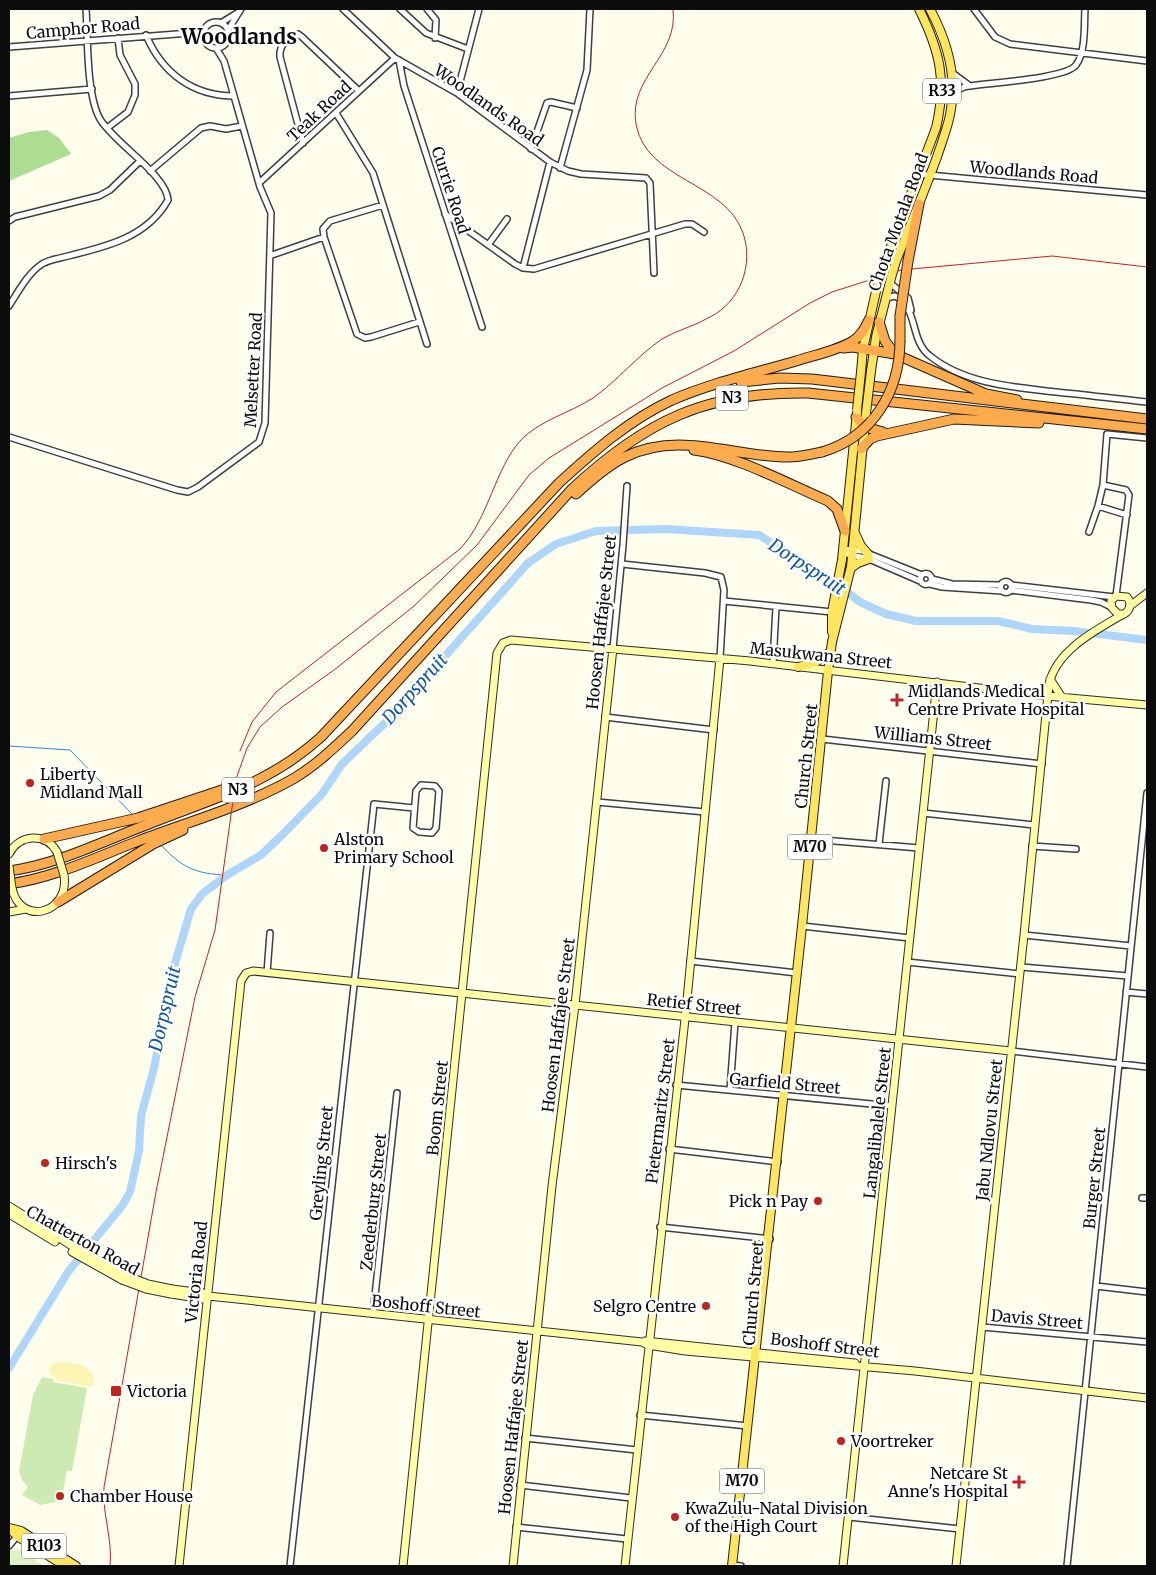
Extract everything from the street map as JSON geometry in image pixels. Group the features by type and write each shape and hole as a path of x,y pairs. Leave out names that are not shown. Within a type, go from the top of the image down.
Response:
{"highway":[{"path":"461,611 482,595 574,496 613,464 627,456 660,446 688,444 790,457 822,452 850,439 877,414 896,378 900,340 900,316 919,204"},
{"path":"821,353 853,341 863,332 869,320"},
{"path":"879,322 885,341 895,354"},
{"path":"640,418 672,400 718,383 821,353 849,347 895,354 986,394 1059,410"},
{"name":"N3","path":"139,822 262,775 321,737 559,484 594,451 640,418 674,402 721,387 751,380 780,378 812,379 1147,419"},
{"name":"N3","path":"154,839 294,778 333,749 572,489 632,438 690,409 755,393 808,393 1147,429"},
{"path":"856,414 865,427 882,432 896,431"},
{"path":"861,449 874,437 954,419 1058,424 1082,422"},
{"path":"592,480 629,460 647,453 664,450 702,451 744,465 828,501 837,508 845,531"},
{"path":"44,839 139,822"},
{"path":"9,871 74,853 139,822"},
{"path":"10,890 44,876 154,839"},
{"path":"58,902 154,839"}],"main road":[{"name":"Chota Motala Road","path":"853,438 863,349 877,287 936,128 943,86 938,53 919,9"},
{"name":"Chota Motala Road","path":"861,449 873,352 884,300 896,261 948,125 952,93 951,72 940,28 930,9"},
{"name":"Church Street","path":"832,642 832,612 843,551 853,438"},
{"name":"Church Street","path":"736,1566 830,652 851,568 861,449"},
{"path":"851,568 869,557 861,546 855,531"},
{"path":"798,667 816,662 830,652"},
{"name":"Church Street","path":"736,1566 748,1426 758,1354"},
{"name":"R103","path":"9,1528 76,1566"},
{"name":"R103","path":"19,1534 65,1566"}],"street":[{"path":"9,306 30,276 42,264 119,242 136,233 165,206 168,195 150,171 106,128 94,105 86,9"},
{"name":"Woodlands Road","path":"343,9 397,59 456,93 531,149 560,168 581,174 646,178 650,183 652,234"},
{"path":"400,9 418,28 435,38 468,49"},
{"path":"427,9 436,20 435,38"},
{"path":"456,93 479,9"},
{"path":"560,168 587,70 590,9"},
{"path":"974,9 990,31 1001,41 1010,44 1147,61"},
{"path":"952,93 970,86 1066,72 1076,66 1081,52 1085,9"},
{"path":"239,11 228,30 228,41 225,45 216,48 208,45 204,38 205,28 212,23 221,23 239,11"},
{"path":"221,23 228,30"},
{"name":"Camphor Road","path":"9,47 190,33 205,28"},
{"name":"Camphor Road","path":"190,33 204,38"},
{"path":"303,143 280,57 279,50 285,42 298,34 302,36 359,91"},
{"path":"146,35 153,50 163,63 173,75 185,84 208,93 234,96"},
{"path":"106,128 128,112 135,95 135,84 120,55 118,38"},
{"name":"Melsetter Road","path":"224,61 225,45"},
{"name":"Melsetter Road","path":"9,437 176,490 188,492 195,490 258,442 264,432 272,255 271,213 259,183 224,61 216,48"},
{"name":"Teak Road","path":"259,183 359,91 397,59"},
{"name":"Currie Road","path":"397,59 482,327"},
{"path":"951,72 970,86"},
{"path":"9,96 92,89"},
{"path":"531,149 547,103 551,102 577,108"},
{"path":"336,113 368,162 427,344"},
{"path":"150,171 201,128 210,126 226,129 242,126"},
{"path":"9,221 20,216 98,196 110,190 140,161"},
{"path":"524,268 550,162"},
{"name":"Woodlands Road","path":"918,174 1147,195"},
{"path":"383,205 330,221 324,229 324,238 354,328 360,336 371,337 419,322"},
{"path":"445,214 524,268 534,270 685,224 692,224 704,232"},
{"path":"488,245 507,219"},
{"path":"652,234 654,273"},
{"path":"272,255 324,238"},
{"path":"890,280 908,298 911,304 915,334 924,351 944,365 995,385 1147,402"},
{"path":"884,300 895,296 906,304 911,313"},
{"path":"1089,532 1098,506 1108,434 1147,438"},
{"path":"1102,485 1128,491 1129,495 1119,582 1105,626"},
{"name":"Hoosen Haffajee Street","path":"513,1566 520,1485 597,802 622,564 627,486"},
{"path":"1098,506 1127,515"},
{"path":"843,551 869,557 921,578 924,585 931,581 952,584 1000,585 1006,581 1011,587 1091,600 1111,608 1116,613 1124,614"},
{"path":"622,564 704,573 721,577 724,582 724,601 720,658"},
{"path":"921,578 928,574 931,581 942,587 1006,592 1011,587 1115,596 1145,594"},
{"path":"1119,582 1130,606"},
{"path":"1000,585 1002,591"},
{"path":"1036,694 1049,682 1059,661 1087,638 1124,614 1130,606 1145,594"},
{"path":"724,601 832,612"},
{"path":"773,663 776,607"},
{"name":"Masukwana Street","path":"497,653 503,643 511,640 613,648 773,663 1048,696 1147,704"},
{"name":"Boom Street","path":"403,1566 497,653"},
{"name":"Pietermaritz Street","path":"625,1566 646,1342 685,1016 720,658"},
{"name":"Langalibalele Street","path":"843,1566 937,682"},
{"path":"1049,682 1061,696"},
{"name":"Jabu Ndlovu Street","path":"956,1566 1042,764 1049,682"},
{"path":"605,717 714,730"},
{"name":"Williams Street","path":"822,739 1042,764"},
{"path":"879,844 886,781"},
{"path":"419,786 438,788 439,805 436,828 433,832 419,832 413,829 414,808 419,786"},
{"name":"Burger Street","path":"1067,1566 1147,793"},
{"path":"597,802 705,812"},
{"name":"Greyling Street","path":"290,1566 374,804 414,808"},
{"path":"924,813 1034,825"},
{"path":"9,842 31,838 44,839 57,852 64,875 64,891 58,902 41,912 26,909 9,912"},
{"path":"811,839 920,848"},
{"path":"9,854 20,841"},
{"path":"1032,846 1076,849"},
{"path":"1140,854 1147,855"},
{"path":"9,866 10,890 18,902 26,909"},
{"path":"802,926 910,938"},
{"path":"267,973 270,933"},
{"path":"1024,935 1131,946"},
{"path":"690,961 797,973"},
{"path":"908,962 1020,971 1128,976"},
{"name":"Retief Street","path":"242,981 248,972 267,973 735,1022 792,1026 1147,1067"},
{"name":"Victoria Road","path":"179,1566 205,1296 242,981"},
{"path":"1126,992 1147,994"},
{"path":"730,1090 735,1022"},
{"name":"Garfield Street","path":"676,1085 892,1106"},
{"name":"Zeederburg Street","path":"373,1314 397,1093"},
{"path":"669,1149 777,1162"},
{"name":"Chatterton Road","path":"9,1206 96,1264 146,1289 205,1296"},
{"name":"Chatterton Road","path":"9,1216 71,1248"},
{"path":"660,1227 769,1239"},
{"path":"1096,1286 1147,1292"},
{"name":"Boshoff Street","path":"205,1296 646,1342 685,1352 758,1354 1147,1398"},
{"name":"Davis Street","path":"982,1327 1147,1342"},
{"path":"640,1415 748,1426"},
{"path":"526,1438 637,1450"},
{"path":"520,1485 631,1498"},
{"path":"849,1517 960,1530"},
{"path":"516,1527 627,1540"},
{"path":"9,1546 19,1534"}],"green space":[{"path":"47,130 59,138 71,154 9,181 9,138 29,132"},
{"path":"42,1377 53,1379 53,1382 87,1388 72,1471 67,1470 63,1492 55,1494 56,1502 40,1505 22,1495 28,1487 22,1480 19,1471 33,1395"},
{"path":"19,1549 44,1566 9,1566 9,1552"}],"sand":[{"path":"66,1362 83,1365 93,1374 93,1387 56,1380 56,1377 51,1375 49,1366 54,1363"}],"waterway":[{"name":"Dorpspruit","path":"9,1368 68,1272 122,1206 130,1192 139,1151 141,1116 154,1068 175,963 191,909 202,894 227,875 261,855 284,833 322,794 342,764 387,721 528,563 556,544 596,531 666,529 759,535 831,580 860,602 886,614 916,621 998,621 1032,629 1074,631 1147,640"},
{"path":"9,746 70,750 133,815"},
{"path":"161,845 176,859 190,868 207,873 227,875"}],"railway":[{"path":"240,751 252,722 276,692 460,549 478,523 505,464 521,440 537,427 593,398 662,339 704,320 720,310 737,292 742,281 747,258 743,233 734,216 720,202 654,158 643,143 636,124 636,107 639,93 669,40 673,26 673,9"},
{"path":"110,1566 111,1556 104,1487 156,1192 195,997 215,930 236,779 247,748 260,727 282,707 334,670 414,606 477,545 529,475 549,458 662,388 734,351 810,303 832,292 901,270 1052,256 1147,267"}],"place":[{"name":"Midlands Medical Centre Private Hospital","path":"897,700"},
{"name":"Liberty Midland Mall","path":"30,783"},
{"name":"Alston Primary School","path":"324,848"},
{"name":"Hirsch's","path":"45,1163"},
{"name":"Pick n Pay","path":"818,1201"},
{"name":"Selgro Centre","path":"706,1306"},
{"name":"Victoria","path":"116,1391"},
{"name":"Voortreker","path":"841,1441"},
{"name":"Netcare St Anne's Hospital","path":"1019,1482"},
{"name":"Chamber House","path":"60,1496"},
{"name":"KwaZulu-Natal Division of the High Court","path":"675,1517"}],"district":[{"name":"Woodlands","path":"239,37"}]}
